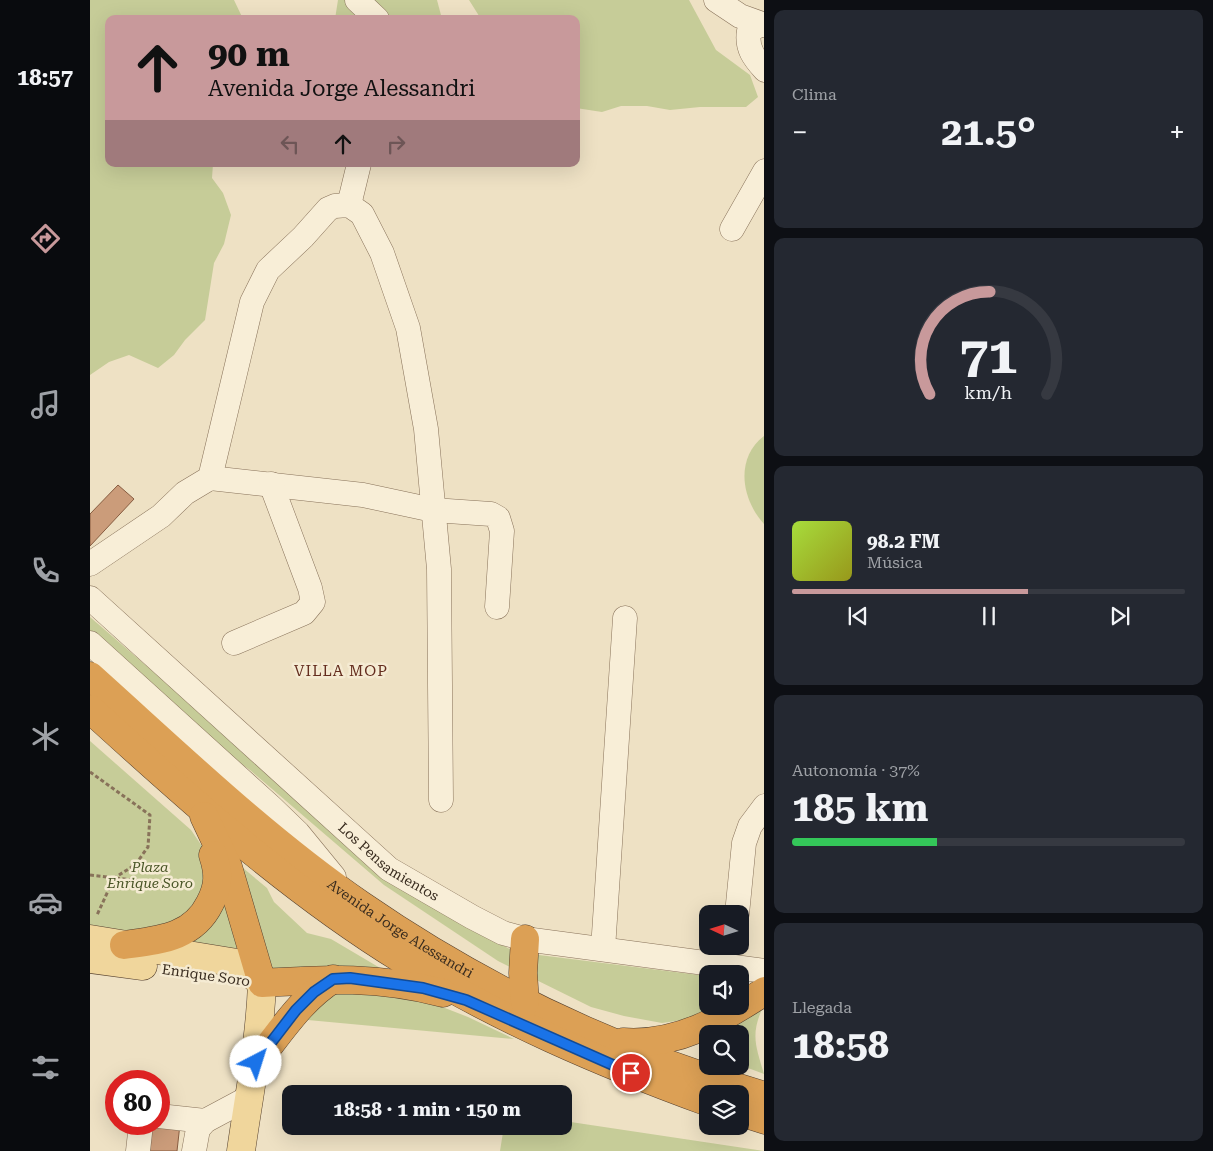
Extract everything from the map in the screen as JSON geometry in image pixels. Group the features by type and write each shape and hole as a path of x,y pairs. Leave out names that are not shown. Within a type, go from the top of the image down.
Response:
{"highway":[{"name":"Avenida Jorge Alessandri","path":"90,676 228,800 349,896 431,951 525,1002 608,1040 685,1070 764,1096"},
{"name":"Avenida Jorge Alessandri","path":"90,709 200,808 324,907 402,959 480,1005 589,1056 699,1099"},
{"path":"124,945 157,941 179,935 187,931 204,915 216,892 218,881 217,869 200,808"},
{"path":"200,808 228,867 262,983 350,978 394,982 442,993 480,1005"},
{"path":"525,939 523,973 525,1002"},
{"path":"256,1062 296,1010 314,992 333,979"},
{"path":"608,1040 644,1042 679,1036 717,1022 764,991"},
{"path":"749,1115 764,1120"}],"main road":[{"name":"Enrique Soro","path":"94,927 124,945 237,964 247,969 262,983"},
{"name":"Enrique Soro","path":"90,959 262,983"},
{"path":"242,1151 248,1098 256,1062 262,983"}],"street":[{"path":"357,0 373,15"},
{"path":"716,0 740,16 763,24"},
{"path":"763,24 749,31 747,42 752,55 764,70"},
{"path":"349,205 358,167"},
{"path":"732,229 764,171"},
{"path":"210,478 252,302 262,279 274,262 303,237 328,210 335,206 349,205 362,214 378,244 408,328 426,429 439,569 441,800"},
{"path":"90,564 161,516 185,493 210,478 271,484 363,495 433,510 491,514 498,518 502,531 498,607"},
{"path":"234,643 304,613 313,602 310,588 271,484"},
{"name":"Los Pensamientos","path":"90,598 389,869 472,917 504,932 525,939 604,949 732,956 764,971"},
{"path":"604,949 625,618"},
{"path":"90,643 272,807 298,833 349,896"},
{"path":"737,905 744,843 750,826 764,806"},
{"path":"194,1151 198,1130 205,1121 248,1098"},
{"path":"170,1117 205,1121"},
{"path":"138,1151 140,1135"}],"path":[{"path":"90,772 150,815 148,847 135,865 114,878 94,927"},
{"path":"90,876 202,888"},
{"path":"90,914 94,927"},
{"path":"94,927 105,917"}],"green space":[{"path":"90,0 234,0 241,15 105,15 105,167 213,167 212,178 223,193 231,215 224,244 214,263 205,320 185,340 174,355 158,368 129,355 109,362 90,375"},
{"path":"338,0 437,0 441,15 336,15"},
{"path":"469,0 689,0 716,50 750,75 758,97 746,107 700,107 670,110 647,106 621,106 602,112 580,109 580,15 478,15"},
{"path":"764,436 764,524 750,503 744,479 745,467 749,456 755,445"},
{"path":"90,617 404,889 515,952 699,975 699,1013 689,1018 662,1023 624,1016 591,1007 498,961 384,885 250,770 200,735 90,631"},
{"name":"Plaza Enrique Soro","path":"90,741 191,830 208,855 204,902 155,936 90,928"},
{"path":"237,863 267,888 274,902 307,933 331,939 392,975 275,975"},
{"path":"226,885 239,947 233,951 187,942"},
{"path":"333,991 404,992 468,1017 514,1039 297,1019"},
{"path":"763,1007 755,1033 764,1074 749,1068 749,1025 732,1025"},
{"path":"572,1122 764,1151 500,1151 503,1135 572,1135"}],"building":[{"path":"118,485 134,499 90,546 90,514"},
{"path":"170,1124 180,1124 177,1151 150,1151 151,1135 170,1135"}],"district":[{"name":"VILLA MOP","path":"341,671"}],"route":[{"path":"256,1062 279,1035 296,1010 314,992 333,979 350,978 394,982 452,995 480,1005 534,1032 631,1073"}]}
